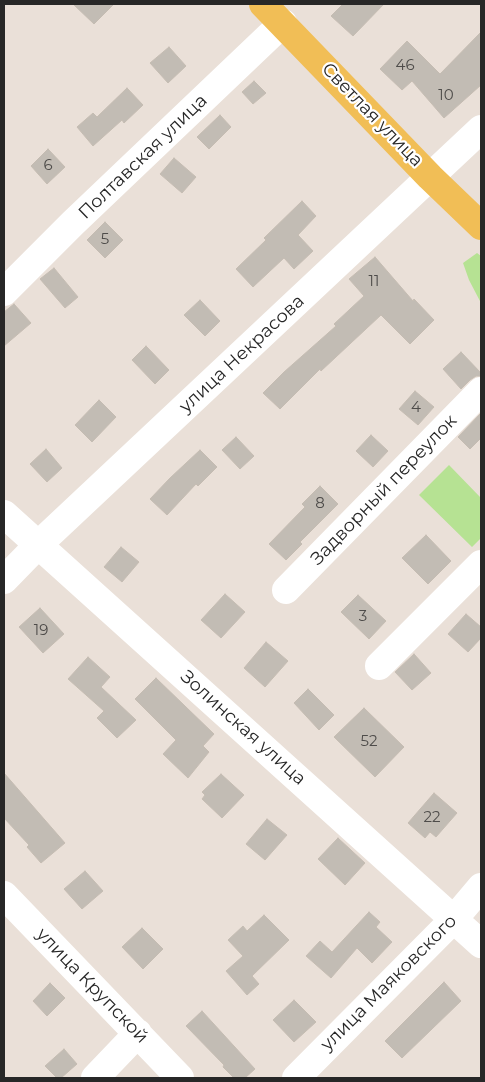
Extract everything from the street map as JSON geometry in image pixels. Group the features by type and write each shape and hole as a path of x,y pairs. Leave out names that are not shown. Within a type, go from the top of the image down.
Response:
{"main road":[{"name":"Светлая улица","path":"263,4 430,177 481,226"}],"street":[{"name":"Полтавская улица","path":"4,292 74,222 283,23"},
{"name":"улица Некрасова","path":"4,580 39,544 481,128"},
{"name":"Задворный переулок","path":"286,590 481,391"},
{"name":"Золинская улица","path":"4,514 481,944"},
{"path":"379,666 481,564"},
{"name":"улица Маяковского","path":"296,1078 454,919 481,887"},
{"name":"улица Крупской","path":"4,895 180,1078"},
{"path":"95,1078 138,1033"}],"green space":[{"path":"477,253 481,256 481,303 469,280 463,263"},
{"path":"449,465 481,498 481,538 472,547 419,495"}],"building":[{"path":"73,4 114,4 94,24"},
{"path":"343,4 384,4 353,36 331,16"},
{"path":"481,32 481,85 444,118 412,81 402,90 380,69 407,41 440,74"},
{"path":"169,47 186,66 168,83 150,63"},
{"path":"254,81 266,93 253,104 242,92"},
{"path":"127,88 143,105 124,123 122,120 93,146 77,127 93,113 97,117"},
{"path":"220,115 231,127 209,149 197,137"},
{"path":"48,149 65,167 47,184 31,166"},
{"path":"174,158 196,177 182,193 160,174"},
{"path":"302,201 316,216 298,235 313,251 294,269 284,258 253,287 236,269"},
{"path":"105,222 123,240 105,258 87,240"},
{"path":"375,257 413,301 414,299 434,320 410,344 381,315 321,371 320,369 280,409 263,393 336,326 334,324 364,296 349,279"},
{"path":"54,268 78,297 65,308 40,279"},
{"path":"200,300 220,321 205,336 184,315"},
{"path":"14,304 31,323 4,346 4,312"},
{"path":"146,346 169,370 155,384 132,360"},
{"path":"461,352 481,373 481,376 476,376 461,389 443,369"},
{"path":"415,391 434,407 418,425 399,409"},
{"path":"99,400 116,417 92,442 75,425"},
{"path":"481,413 481,438 470,449 458,437"},
{"path":"371,435 388,451 373,467 356,451"},
{"path":"236,437 254,456 240,469 222,450"},
{"path":"46,449 62,468 47,482 30,464"},
{"path":"200,450 217,467 198,486 196,484 167,515 150,499"},
{"path":"320,486 338,504 300,542 302,544 286,560 269,544 305,507 302,504"},
{"path":"426,535 451,561 428,584 402,558"},
{"path":"121,547 139,562 122,582 104,567"},
{"path":"225,594 245,612 221,638 201,620"},
{"path":"358,595 386,621 369,639 341,612"},
{"path":"40,608 64,634 43,653 19,627"},
{"path":"466,614 481,627 481,638 468,652 448,634"},
{"path":"266,642 288,661 265,687 244,668"},
{"path":"414,654 431,673 412,690 395,672"},
{"path":"88,657 110,677 101,687 136,720 117,738 97,718 104,711 68,679"},
{"path":"156,678 214,734 203,746 209,752 188,778 163,754 176,740 135,699"},
{"path":"308,689 334,715 319,730 294,703"},
{"path":"364,708 404,747 375,777 334,737"},
{"path":"4,773 65,843 41,863 27,847 29,845 4,818"},
{"path":"221,774 244,795 222,818 202,799 205,795 202,792"},
{"path":"434,793 457,813 436,837 430,832 425,838 408,823"},
{"path":"267,819 287,835 265,860 246,844"},
{"path":"338,838 365,863 345,885 318,859"},
{"path":"85,871 103,891 82,909 64,889"},
{"path":"369,912 380,922 376,927 392,942 372,963 357,948 331,978 306,956 320,941 332,952"},
{"path":"264,915 289,940 252,976 259,984 247,995 226,971 243,956 228,940 243,926 247,931"},
{"path":"142,928 163,949 143,969 122,947"},
{"path":"444,982 461,1001 402,1058 385,1041"},
{"path":"50,983 65,998 47,1016 33,1001"},
{"path":"294,1000 316,1022 294,1042 273,1020"},
{"path":"202,1011 255,1069 245,1078 234,1078 186,1026"},
{"path":"64,1049 77,1064 61,1078 57,1078 45,1066"}]}
